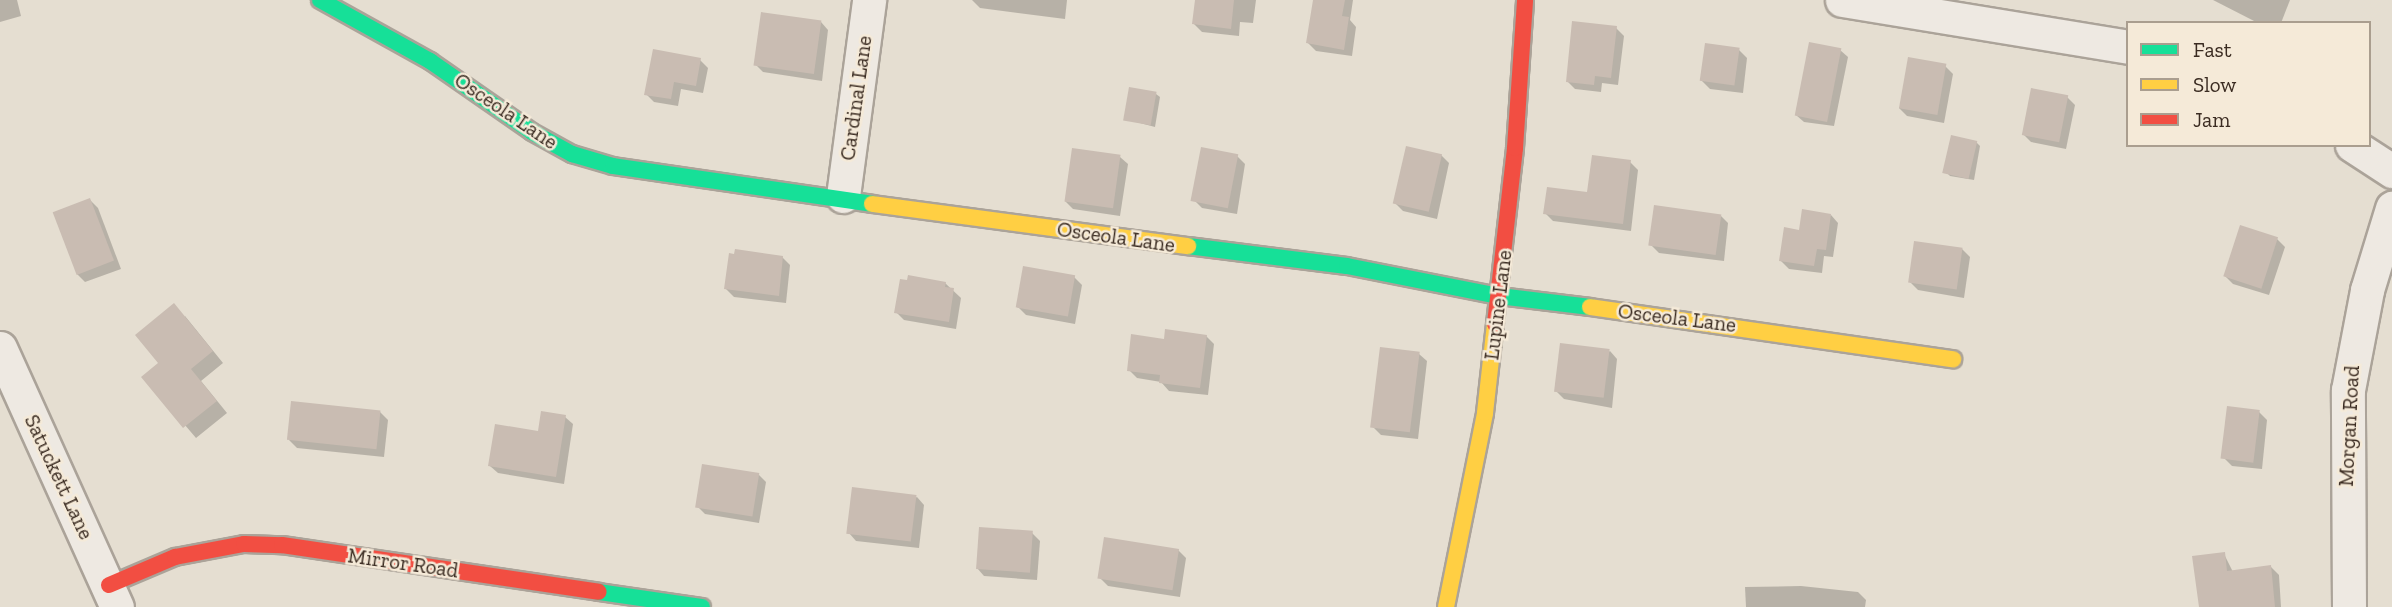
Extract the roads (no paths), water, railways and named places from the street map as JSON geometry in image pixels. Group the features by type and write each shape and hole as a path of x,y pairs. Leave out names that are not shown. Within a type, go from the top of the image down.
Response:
{"street":[{"name":"Osceola Lane","path":"320,0 430,61 532,132 572,154 613,166 843,196 1020,225 1347,265 1499,296 1698,319 1953,359"},
{"name":"Cardinal Lane","path":"843,196 869,0"},
{"name":"Lupine Lane","path":"1446,607 1476,466 1499,296 1516,148 1525,0"},
{"path":"1842,0 2126,47"},
{"path":"2355,147 2392,171"},
{"name":"Morgan Road","path":"2348,607 2348,390 2367,290 2392,208"},
{"name":"Satuckett Lane","path":"0,348 113,596"},
{"name":"Mirror Road","path":"113,596 175,558 244,544 282,545 702,607"}]}
